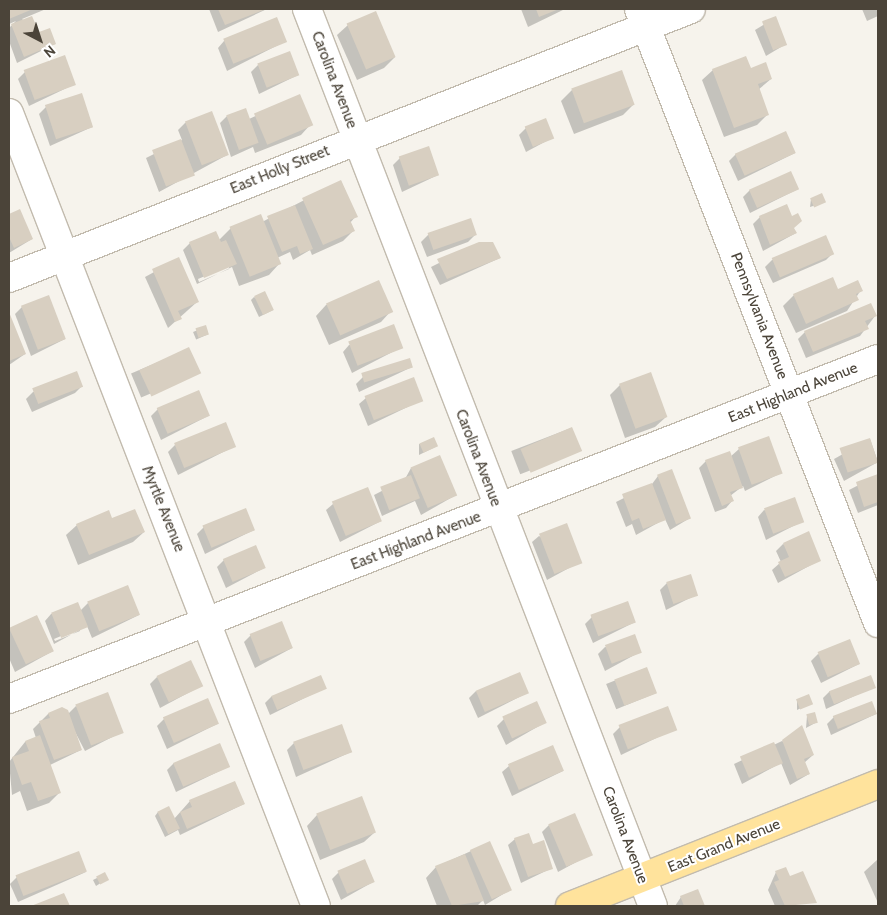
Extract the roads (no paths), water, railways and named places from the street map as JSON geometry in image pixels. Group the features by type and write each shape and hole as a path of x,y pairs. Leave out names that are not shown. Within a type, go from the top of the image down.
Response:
{"main road":[{"name":"East Grand Avenue","path":"570,906 878,784"}],"street":[{"name":"Carolina Avenue","path":"307,9 498,509 653,906"},
{"name":"East Holly Street","path":"9,278 357,139 643,18 692,9"},
{"name":"Pennsylvania Avenue","path":"643,18 878,623"},
{"name":"Myrtle Avenue","path":"9,113 208,622 316,906"},
{"name":"East Highland Avenue","path":"9,699 878,359"}]}
